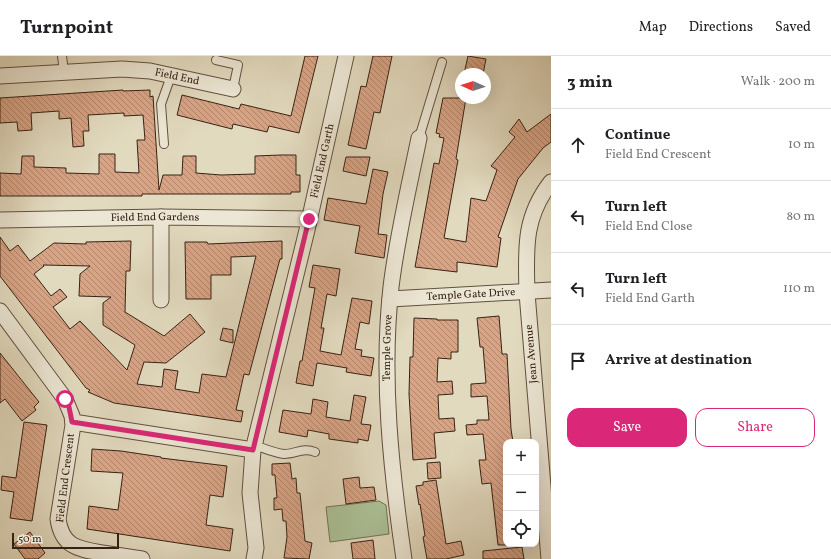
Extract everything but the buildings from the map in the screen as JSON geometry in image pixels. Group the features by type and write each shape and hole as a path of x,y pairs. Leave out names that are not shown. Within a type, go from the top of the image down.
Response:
{"street":[{"name":"Field End Garth","path":"255,554 250,493 253,447 309,219 346,56"},
{"name":"Field End","path":"0,76 122,69 150,72 233,89"},
{"name":"Temple Grove","path":"404,559 394,489 387,379 390,299 399,235 419,138"},
{"name":"Jean Avenue","path":"549,559 527,293 526,251 528,230 539,200 551,182"},
{"name":"Field End Gardens","path":"0,220 161,218 309,219"},
{"path":"161,218 161,300"},
{"name":"Temple Gate Drive","path":"390,299 527,293 551,290"},
{"name":"Field End Crescent","path":"0,311 65,399 71,411 72,422 58,519 60,529 64,537 79,549 142,559"},
{"path":"72,422 253,447"}],"lane":[{"path":"62,56 64,72"},
{"path":"216,60 238,65 233,89"},
{"path":"419,138 442,62"},
{"path":"164,144 161,104 171,76"},
{"path":"253,447 284,454 302,449 308,449 315,452"}],"green space":[{"path":"379,501 386,505 389,534 330,542 326,507"}],"route":[{"path":"65,399 72,416 72,422 253,450 309,219"}]}
